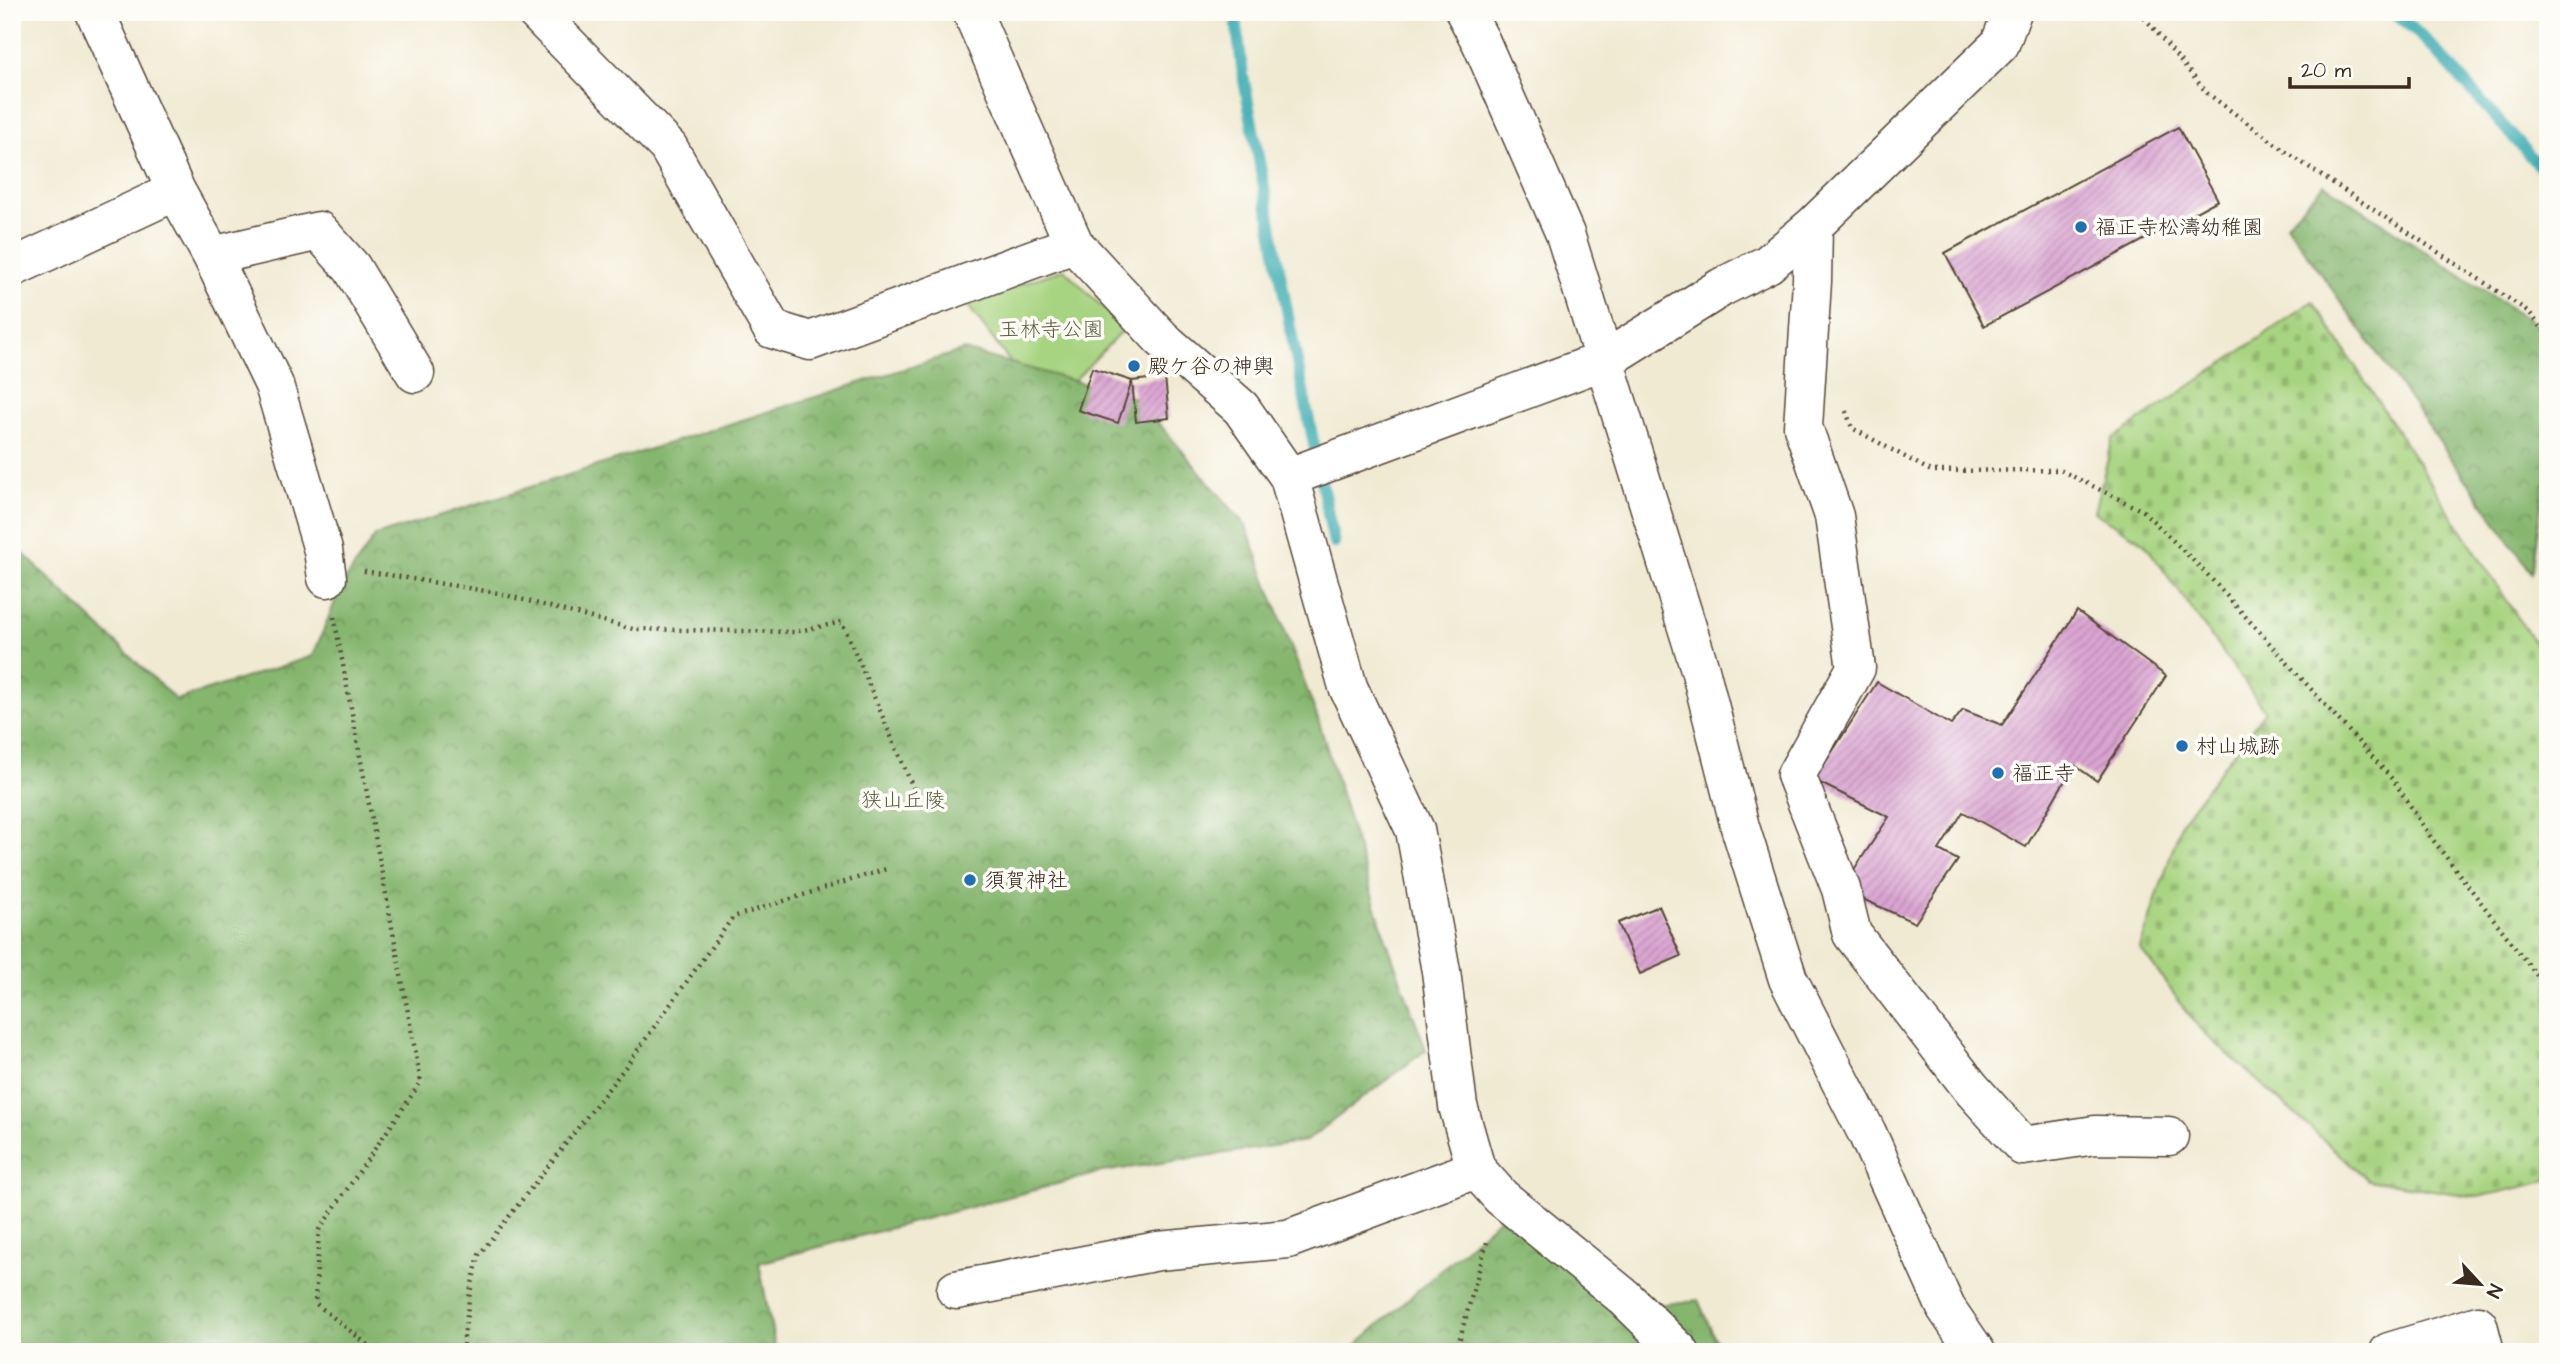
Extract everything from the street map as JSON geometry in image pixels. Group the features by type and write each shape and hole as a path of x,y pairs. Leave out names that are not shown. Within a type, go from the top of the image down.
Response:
{"street":[{"path":"94,12 176,191 212,256 274,385 323,550 326,571"},
{"path":"536,12 667,147 772,329 810,341 1074,244"},
{"path":"1465,12 1481,42 1565,234 1700,669 1740,827 1788,979 1867,1133 1947,1308 1976,1352"},
{"path":"1289,477 1605,359 1722,287 1768,264 1813,226 2000,44 2012,12"},
{"path":"982,16 1074,244 1162,338 1241,408 1289,477 1348,687 1415,830 1441,971 1458,1106 1476,1169 1501,1197 1624,1297 1680,1352"},
{"path":"12,268 176,191"},
{"path":"1813,226 1803,427 1834,516 1856,668 1796,775 1841,889 1852,934 1971,1087 2023,1146 2095,1135 2169,1136"},
{"path":"212,256 319,231 352,268 415,373"},
{"path":"956,1290 1158,1251 1288,1239 1476,1169"},
{"path":"2389,1352 2478,1325 2485,1352"}],"path":[{"path":"2140,12 2207,93 2289,154 2529,312 2548,336"},
{"path":"1843,404 1852,428 1931,471 2060,470 2143,510 2207,574 2270,647 2394,781 2430,835 2548,990"},
{"path":"377,1352 315,1303 319,1230 421,1082 326,571 498,593 633,629 794,632 842,622 914,790"},
{"path":"462,1352 470,1292 480,1255 627,1065 733,917 886,869"},
{"path":"1456,1352 1501,1197"}],"green space":[{"path":"2324,184 2548,333 2548,487 2544,484 2532,573 2286,224"},
{"name":"玉林寺公園","path":"1064,269 1124,329 1063,392 1025,382 966,303"},
{"path":"2313,301 2548,664 2548,1181 2478,1197 2368,1180 2199,1028 2140,948 2182,821 2265,711 2144,543 2094,512 2113,439"},
{"name":"狭山丘陵","path":"964,350 1138,399 1246,526 1318,719 1383,931 1426,1050 1306,1141 1102,1172 759,1263 776,1352 12,1352 12,543 176,700 313,656 341,587 375,536"},
{"path":"1512,1207 1617,1310 1698,1300 1721,1352 1348,1352"}],"building":[{"path":"2178,127 2218,200 1984,326 1945,253"},
{"path":"1092,368 1132,381 1118,423 1078,410"},
{"path":"1165,377 1169,418 1136,422 1132,381"},
{"path":"2077,611 2166,676 2097,781 2074,765 2026,847 1963,812 1939,850 1958,860 1915,923 1841,889 1889,817 1814,780 1877,682 1951,725 1963,710 2002,725"},
{"path":"1659,906 1681,956 1640,974 1618,923"}],"waterway":[{"path":"1235,12 1243,75 1334,543"},
{"path":"2394,12 2430,44 2548,176"}],"place":[{"name":"福正寺松濤幼稚園","path":"2081,227"},
{"name":"殿ケ谷の神輿","path":"1134,366"},
{"name":"村山城跡","path":"2182,746"},
{"name":"福正寺","path":"1998,773"},
{"name":"須賀神社","path":"970,880"}]}
